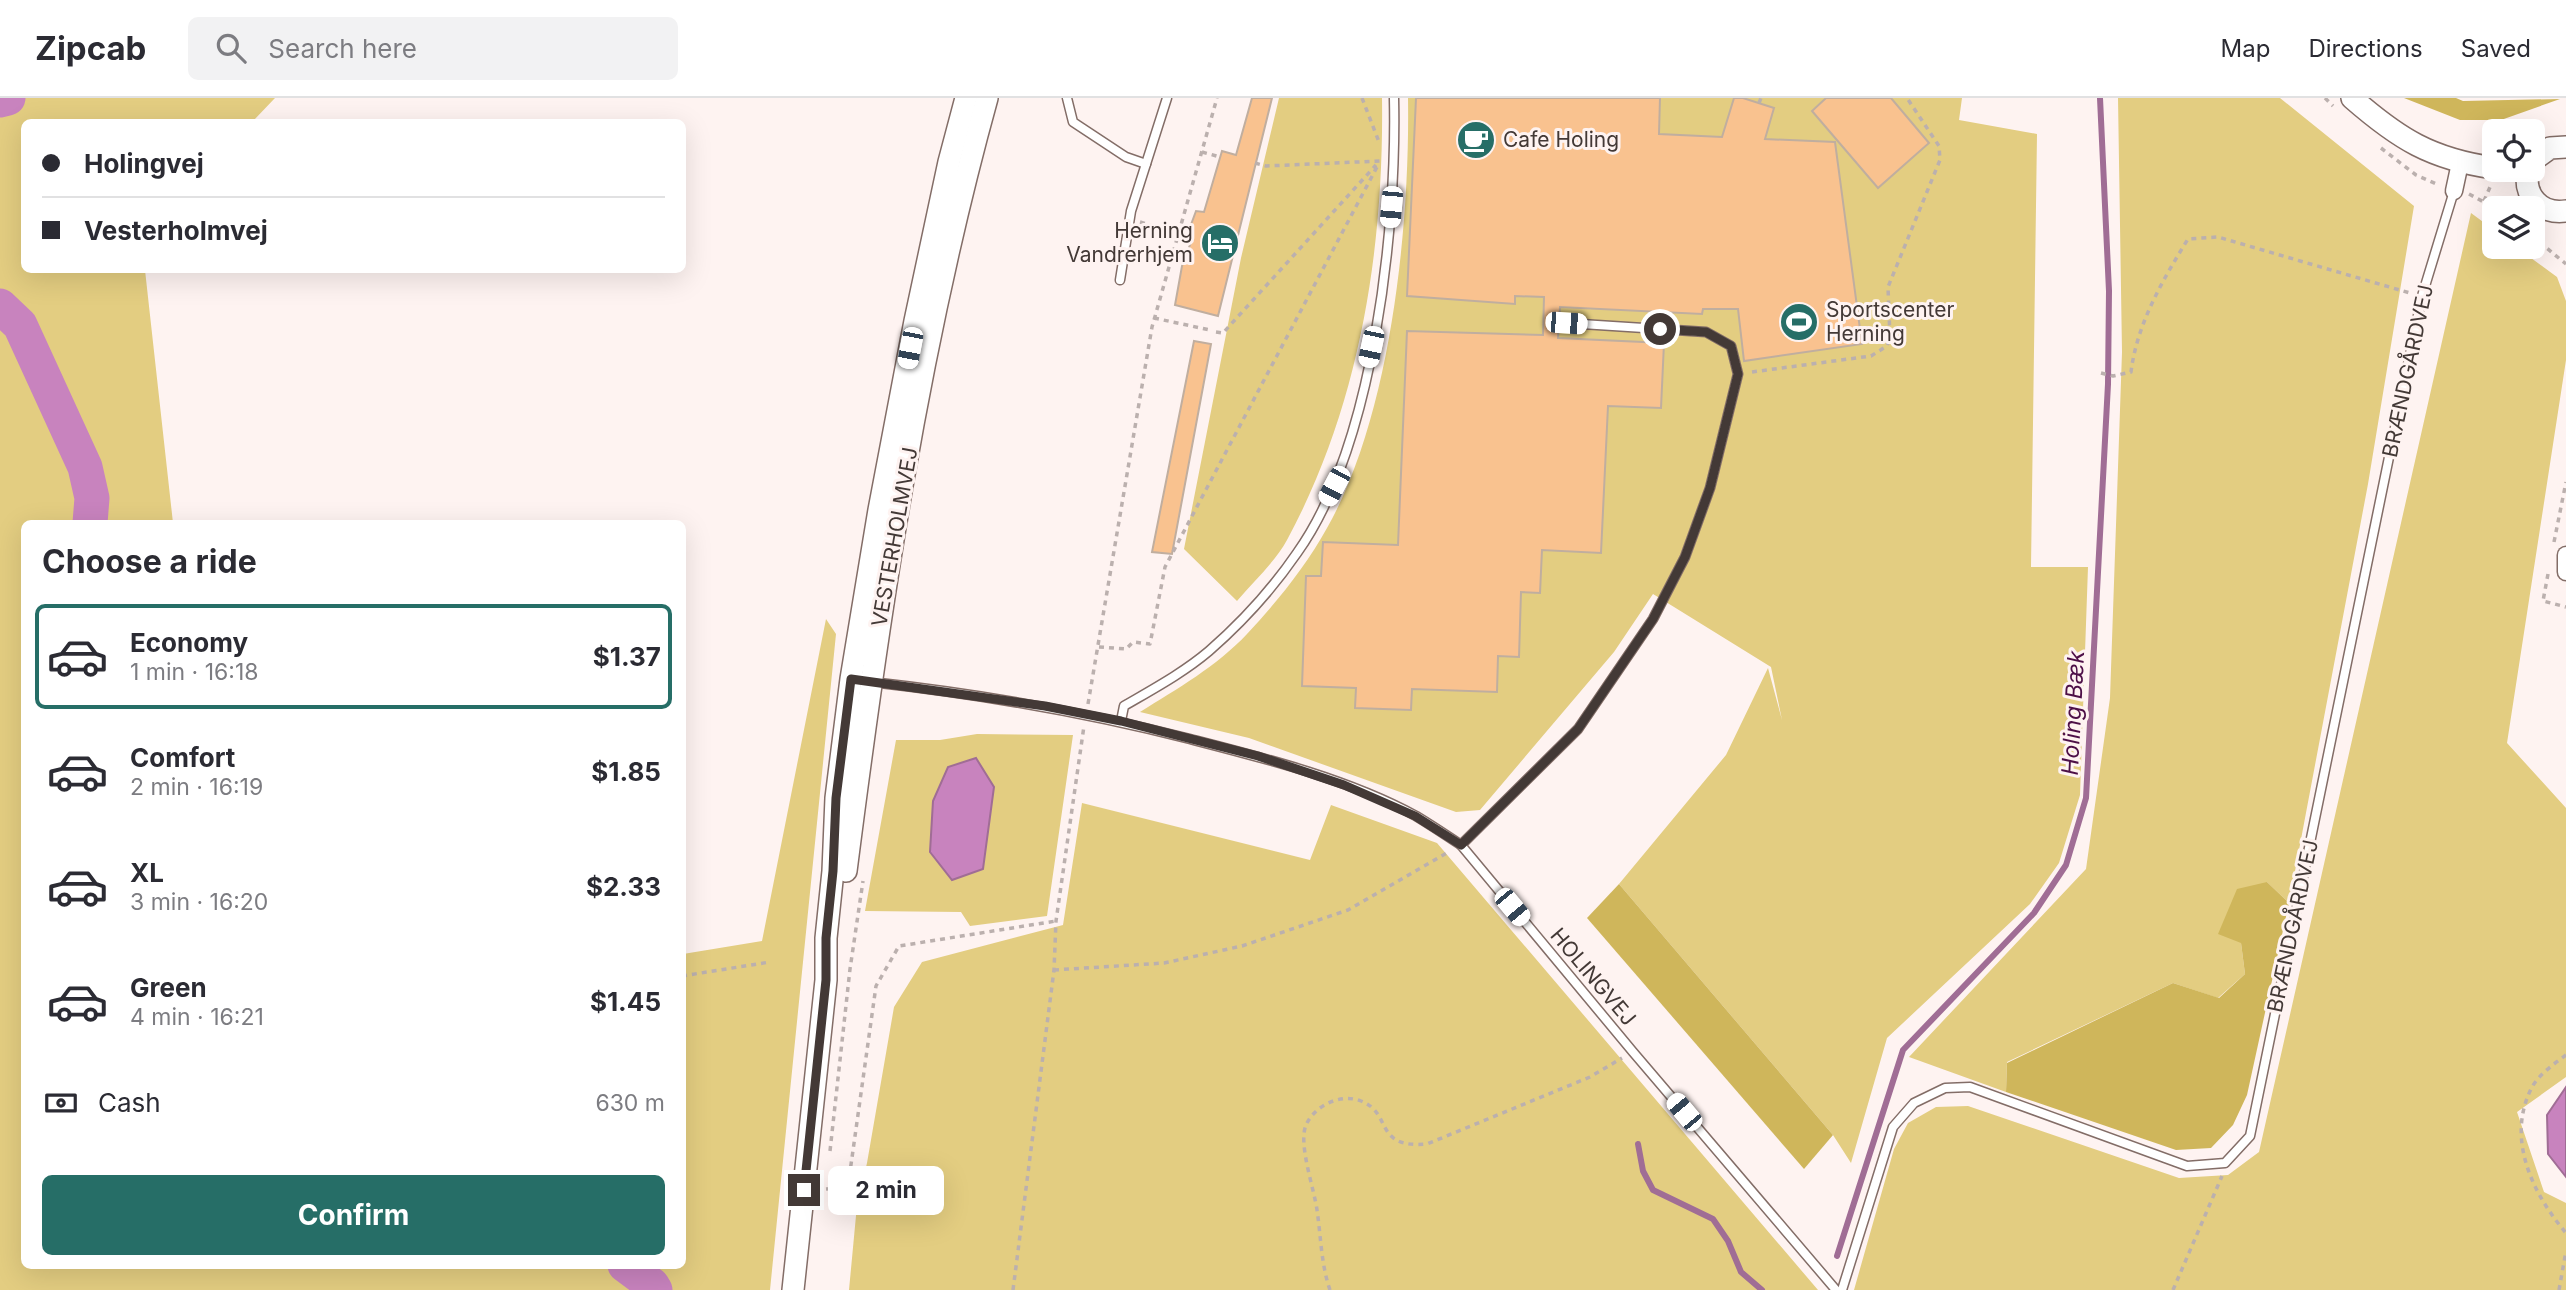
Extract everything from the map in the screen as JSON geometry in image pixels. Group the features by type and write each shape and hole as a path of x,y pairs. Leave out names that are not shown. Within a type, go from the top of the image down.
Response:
{"street":[{"name":"VESTERHOLMVEJ","path":"861,681 879,510 915,321 949,162 966,98"},
{"name":"VESTERHOLMVEJ","path":"793,1290 826,980 826,938 833,871 836,798 952,238 987,98"},
{"path":"2351,98 2383,125 2409,142 2460,163 2482,166"},
{"path":"2545,152 2550,148 2566,148"},
{"name":"BRÆNDGÅRDVEJ","path":"2454,191 2460,163"},
{"path":"2527,182 2528,190 2537,204 2553,212 2566,211"},
{"path":"2566,555 2566,572"}],"lane":[{"path":"1067,98 1073,122 1126,157 1146,164"},
{"path":"1119,280 1129,219 1167,98"},
{"path":"1121,721 1124,706 1208,651 1255,604 1298,552 1334,486 1357,414 1387,251 1396,163 1394,98"},
{"name":"BRÆNDGÅRDVEJ","path":"2225,1163 2250,1136 2422,296 2454,191"},
{"path":"1461,845 1578,729 1653,619 1685,557 1710,488 1738,374 1731,346 1706,332 1566,323"},
{"name":"HOLINGVEJ","path":"861,681 996,698 1121,721 1258,756 1344,785 1415,816 1461,845 1836,1290"},
{"path":"1842,1290 1894,1127 1914,1103 1944,1088 1970,1087 2187,1166 2225,1163"}],"path":[{"path":"1013,1290 1054,970 1056,921 1086,714 1154,318 1217,98"},
{"path":"1099,647 1126,649 1133,642 1150,644 1165,567 1380,161 1378,136 1362,98"},
{"path":"1738,374 1871,356 1887,345 1890,337 1888,287 1940,160 1939,146 1907,98"},
{"path":"1202,152 1220,157"},
{"path":"1216,332 1223,333 1380,161"},
{"path":"1255,163 1266,166 1380,161 1396,163"},
{"path":"2454,191 2468,193 2482,201"},
{"path":"1129,219 1178,233"},
{"path":"2101,373 2113,376 2131,373 2134,345 2163,279 2188,239 2218,237 2422,296"},
{"path":"2545,247 2566,264"},
{"path":"1154,318 1210,330"},
{"path":"2543,601 2566,607"},
{"path":"1054,970 1164,963 1242,946 1348,910 1461,845"},
{"path":"826,1189 842,1188 849,1179 876,986 899,946 1056,921"},
{"path":"686,975 770,962"},
{"path":"1330,1290 1324,1272 1317,1209 1305,1146 1306,1126 1316,1110 1330,1101 1347,1098 1362,1101 1373,1109 1390,1138 1410,1146 1427,1144 1590,1077 1633,1052"},
{"path":"2566,1055 2531,1088 2522,1119 2523,1158 2528,1174 2542,1202 2566,1233"},
{"path":"2173,1290 2220,1184 2225,1163"},
{"path":"2559,1290 2566,1251"}],"shaded area":[{"path":"0,98 275,98 255,119 21,119 21,273 145,273 173,520 21,520 21,1269 686,1269 686,954 762,941 826,619 836,634 770,1290 0,1290"},
{"path":"1279,98 1382,98 1378,212 1363,325 1350,381 1333,435 1287,540 1237,601 1184,549 1241,258"},
{"path":"1408,98 1962,98 1959,120 2037,134 2031,567 2088,567 2080,795 2059,863 2030,904 1887,1038 1851,1163 1833,1135 1619,884 1726,755 1768,668 1782,720 1771,667 1653,594 1614,652 1480,810 1456,812 1249,738 1140,712 1210,667 1258,622 1310,556 1349,482 1367,431 1392,319 1405,203"},
{"path":"2118,98 2280,98 2414,206 2368,484 2289,903 2267,882 2241,943 2245,974 2218,998 2173,983 2007,1062 2006,1092 1909,1057 2086,869 2110,698 2122,352"},
{"path":"2404,98 2456,98 2463,101 2560,99 2504,119 2460,120"},
{"path":"2471,213 2482,221 2482,259 2532,259 2557,277 2566,301 2566,360 2507,743 2566,808 2566,1077 2517,1112 2544,1192 2566,1203 2566,1290 1854,1290 1894,1149 1908,1123 1936,1107 1968,1106 2179,1178 2228,1175 2259,1152"},
{"path":"977,734 1073,735 1047,916 970,926 961,912 865,911 896,740 940,740"},
{"path":"976,758 994,787 983,869 952,880 930,852 933,801 948,767"},
{"path":"1082,803 1310,860 1331,805 1437,843 1818,1290 849,1290 857,1205 867,1163 894,1007 922,962 1063,925"},
{"path":"2267,882 2289,903 2247,1095 2233,1125 2211,1148 2176,1150 2006,1092 2007,1063 2173,983 2219,998 2245,974 2241,943 2218,934 2237,889"},
{"path":"1619,884 1833,1135 1804,1169 1587,918"},
{"path":"2566,1087 2566,1177 2548,1154 2547,1115"}],"building":[{"path":"1252,98 1272,98 1218,316 1175,305 1182,266 1191,242 1185,241 1196,211 1204,212 1222,151 1236,155"},
{"name":"Sportscenter Herning","path":"1416,98 1660,98 1659,134 1722,137 1734,98 1743,98 1774,108 1765,139 1835,142 1862,344 1744,361 1738,309 1703,309 1702,314 1560,307 1558,338 1664,343 1661,408 1608,406 1601,553 1542,550 1540,593 1521,592 1519,657 1498,656 1497,692 1412,689 1411,710 1355,708 1356,688 1302,686 1306,576 1321,576 1323,542 1398,545 1407,331 1543,335 1544,297 1515,296 1515,304 1407,296"},
{"path":"1826,98 1891,98 1929,143 1878,188 1812,111"},
{"path":"1194,341 1211,344 1172,554 1152,552"}],"waterway":[{"path":"0,100 8,98"},
{"name":"Holing Bæk","path":"1837,1256 1903,1050 2034,913 2066,865 2086,798 2108,384 2109,291 2100,98"},
{"path":"0,306 20,325 85,467 92,498 90,520"},
{"path":"1638,1144 1643,1171 1653,1190 1713,1219 1728,1241 1741,1272 1762,1290"},
{"path":"630,1269 655,1290"}],"place":[{"name":"Cafe Holing","path":"1476,140"},
{"name":"Herning Vandrerhjem","path":"1220,243"},
{"name":"Sportscenter Herning","path":"1799,322"}],"route":[{"path":"804,1190 826,980 826,938 833,871 836,798 851,679 1045,706 1121,721 1258,756 1344,785 1415,816 1461,845 1578,729 1653,619 1685,557 1710,488 1738,374 1731,346 1706,332 1660,329"}]}
